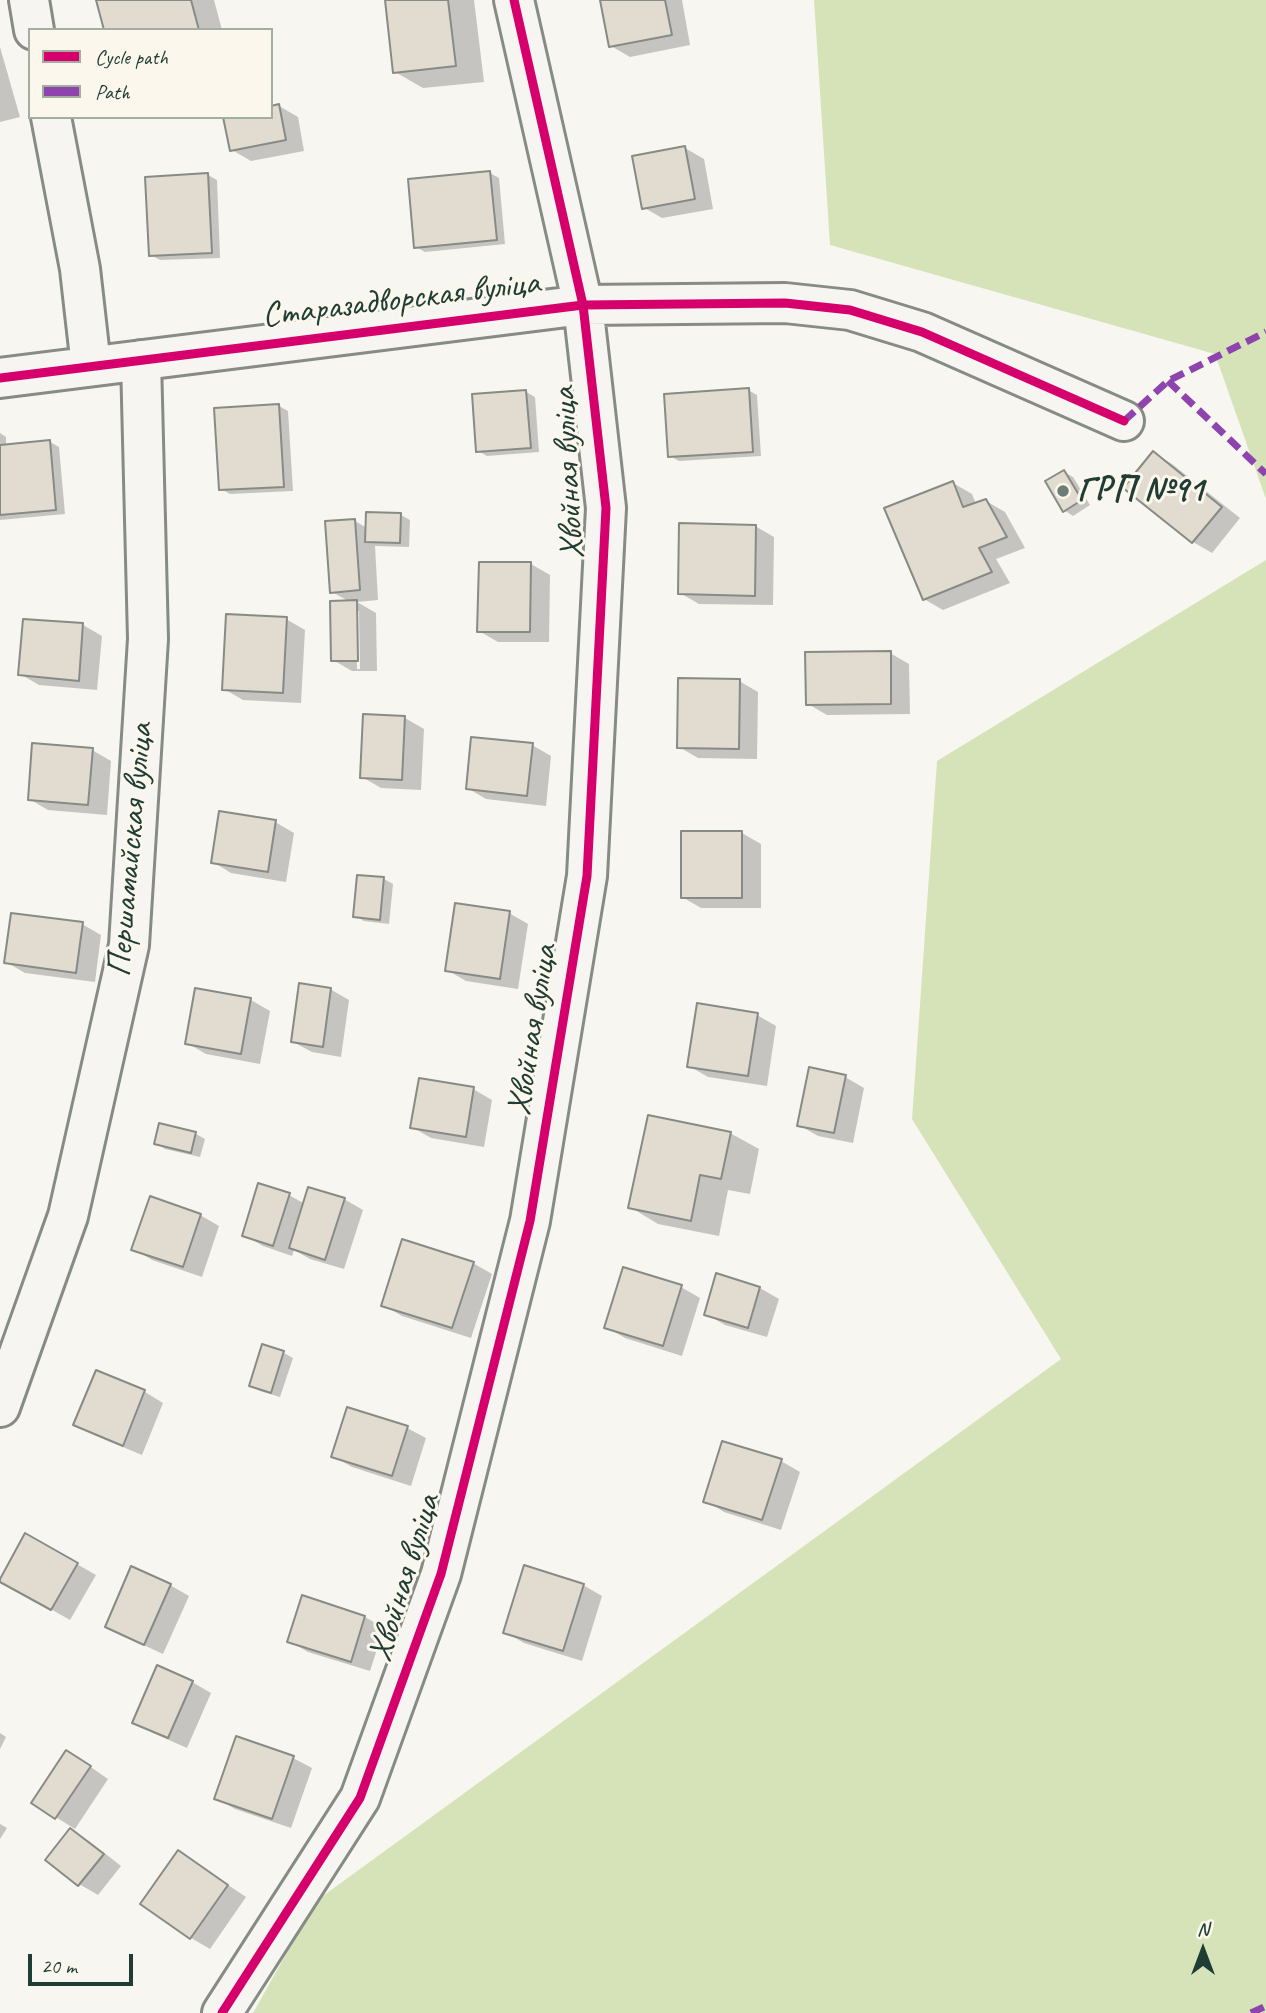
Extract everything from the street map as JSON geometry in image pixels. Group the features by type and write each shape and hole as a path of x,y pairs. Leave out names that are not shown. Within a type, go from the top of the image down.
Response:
{"street":[{"path":"29,0 34,28"},
{"name":"Хвойная вуліца","path":"222,2013 360,1798 441,1574 530,1221 587,876 606,508 583,305 514,0"},
{"path":"51,119 80,269 91,366"},
{"name":"Старазадворская вуліца","path":"0,377 583,305 785,303 850,310 922,332 1124,421"},
{"name":"Першамайская вуліца","path":"0,1407 68,1216 129,945 148,639 142,360"}],"green space":[{"path":"814,0 1266,0 1266,499 1215,354 830,245"},
{"path":"1266,560 1266,2013 253,2013 316,1901 1061,1359 912,1119 937,761"}],"building":[{"path":"96,0 191,0 198,28 103,28"},
{"path":"385,0 448,0 456,66 393,73"},
{"path":"600,0 665,0 672,35 609,47"},
{"path":"279,104 286,140 230,151 223,119 273,119 273,106"},
{"path":"685,146 695,199 642,209 632,156"},
{"path":"490,171 497,240 414,248 408,179"},
{"path":"208,173 212,253 149,256 145,177"},
{"path":"749,388 753,452 668,457 664,394"},
{"path":"526,390 531,448 476,452 472,394"},
{"path":"279,404 284,487 219,490 214,408"},
{"path":"50,440 56,510 0,515 0,445"},
{"path":"1153,451 1222,507 1192,543 1123,488"},
{"name":"ГРП №91","path":"1064,470 1082,500 1063,512 1045,481"},
{"path":"953,481 963,507 986,499 1007,537 979,548 992,572 923,600 884,508"},
{"path":"366,512 401,513 400,543 365,542"},
{"path":"355,519 360,590 330,593 325,521"},
{"path":"679,523 756,525 755,596 678,594"},
{"path":"479,562 531,562 530,632 477,632"},
{"path":"357,600 358,661 331,661 330,601"},
{"path":"226,614 287,617 283,693 222,690"},
{"path":"23,619 83,623 79,681 18,675"},
{"path":"891,651 891,704 806,705 805,652"},
{"path":"678,678 740,679 739,749 677,748"},
{"path":"363,714 405,716 402,780 360,778"},
{"path":"471,737 533,743 527,796 466,789"},
{"path":"32,743 93,748 88,805 28,800"},
{"path":"219,811 276,820 268,872 211,863"},
{"path":"681,831 742,831 742,898 681,898"},
{"path":"357,875 384,877 380,920 353,917"},
{"path":"455,903 510,911 500,979 445,971"},
{"path":"11,913 83,922 76,973 4,963"},
{"path":"299,983 331,988 323,1047 291,1042"},
{"path":"195,988 251,998 241,1054 185,1044"},
{"path":"697,1003 758,1013 748,1076 687,1067"},
{"path":"809,1067 846,1075 834,1133 797,1126"},
{"path":"419,1078 474,1087 466,1137 410,1128"},
{"path":"648,1115 731,1132 721,1179 700,1175 691,1221 628,1208"},
{"path":"159,1123 196,1132 191,1153 154,1144"},
{"path":"258,1183 290,1193 273,1246 242,1236"},
{"path":"308,1187 345,1198 325,1260 289,1248"},
{"path":"150,1196 201,1214 183,1267 131,1250"},
{"path":"402,1239 474,1262 452,1328 381,1306"},
{"path":"623,1267 682,1285 663,1346 604,1328"},
{"path":"716,1273 760,1287 748,1328 704,1315"},
{"path":"262,1344 284,1351 271,1393 249,1386"},
{"path":"96,1370 145,1390 123,1446 73,1425"},
{"path":"347,1407 408,1426 392,1476 331,1457"},
{"path":"722,1441 782,1459 762,1520 703,1502"},
{"path":"25,1533 78,1563 51,1610 0,1582"},
{"path":"524,1565 584,1584 563,1651 503,1633"},
{"path":"131,1566 171,1584 144,1645 105,1627"},
{"path":"302,1595 365,1616 351,1662 287,1642"},
{"path":"157,1665 193,1681 168,1738 132,1723"},
{"path":"236,1736 294,1756 272,1819 214,1799"},
{"path":"66,1750 91,1766 55,1819 31,1803"},
{"path":"70,1828 104,1854 78,1886 45,1860"},
{"path":"178,1850 228,1885 190,1939 140,1904"}],"marked path":[{"path":"1124,421 1168,381 1266,332"},
{"path":"1168,381 1266,474"},
{"path":"1251,2013 1266,2006"}],"cycle path":[{"path":"222,2013 360,1798 441,1574 530,1221 587,876 606,508 583,305 514,0"},
{"path":"0,378 583,305 785,303 850,310 922,332 1124,421"}],"place":[{"name":"ГРП №91","path":"1063,491"}]}
